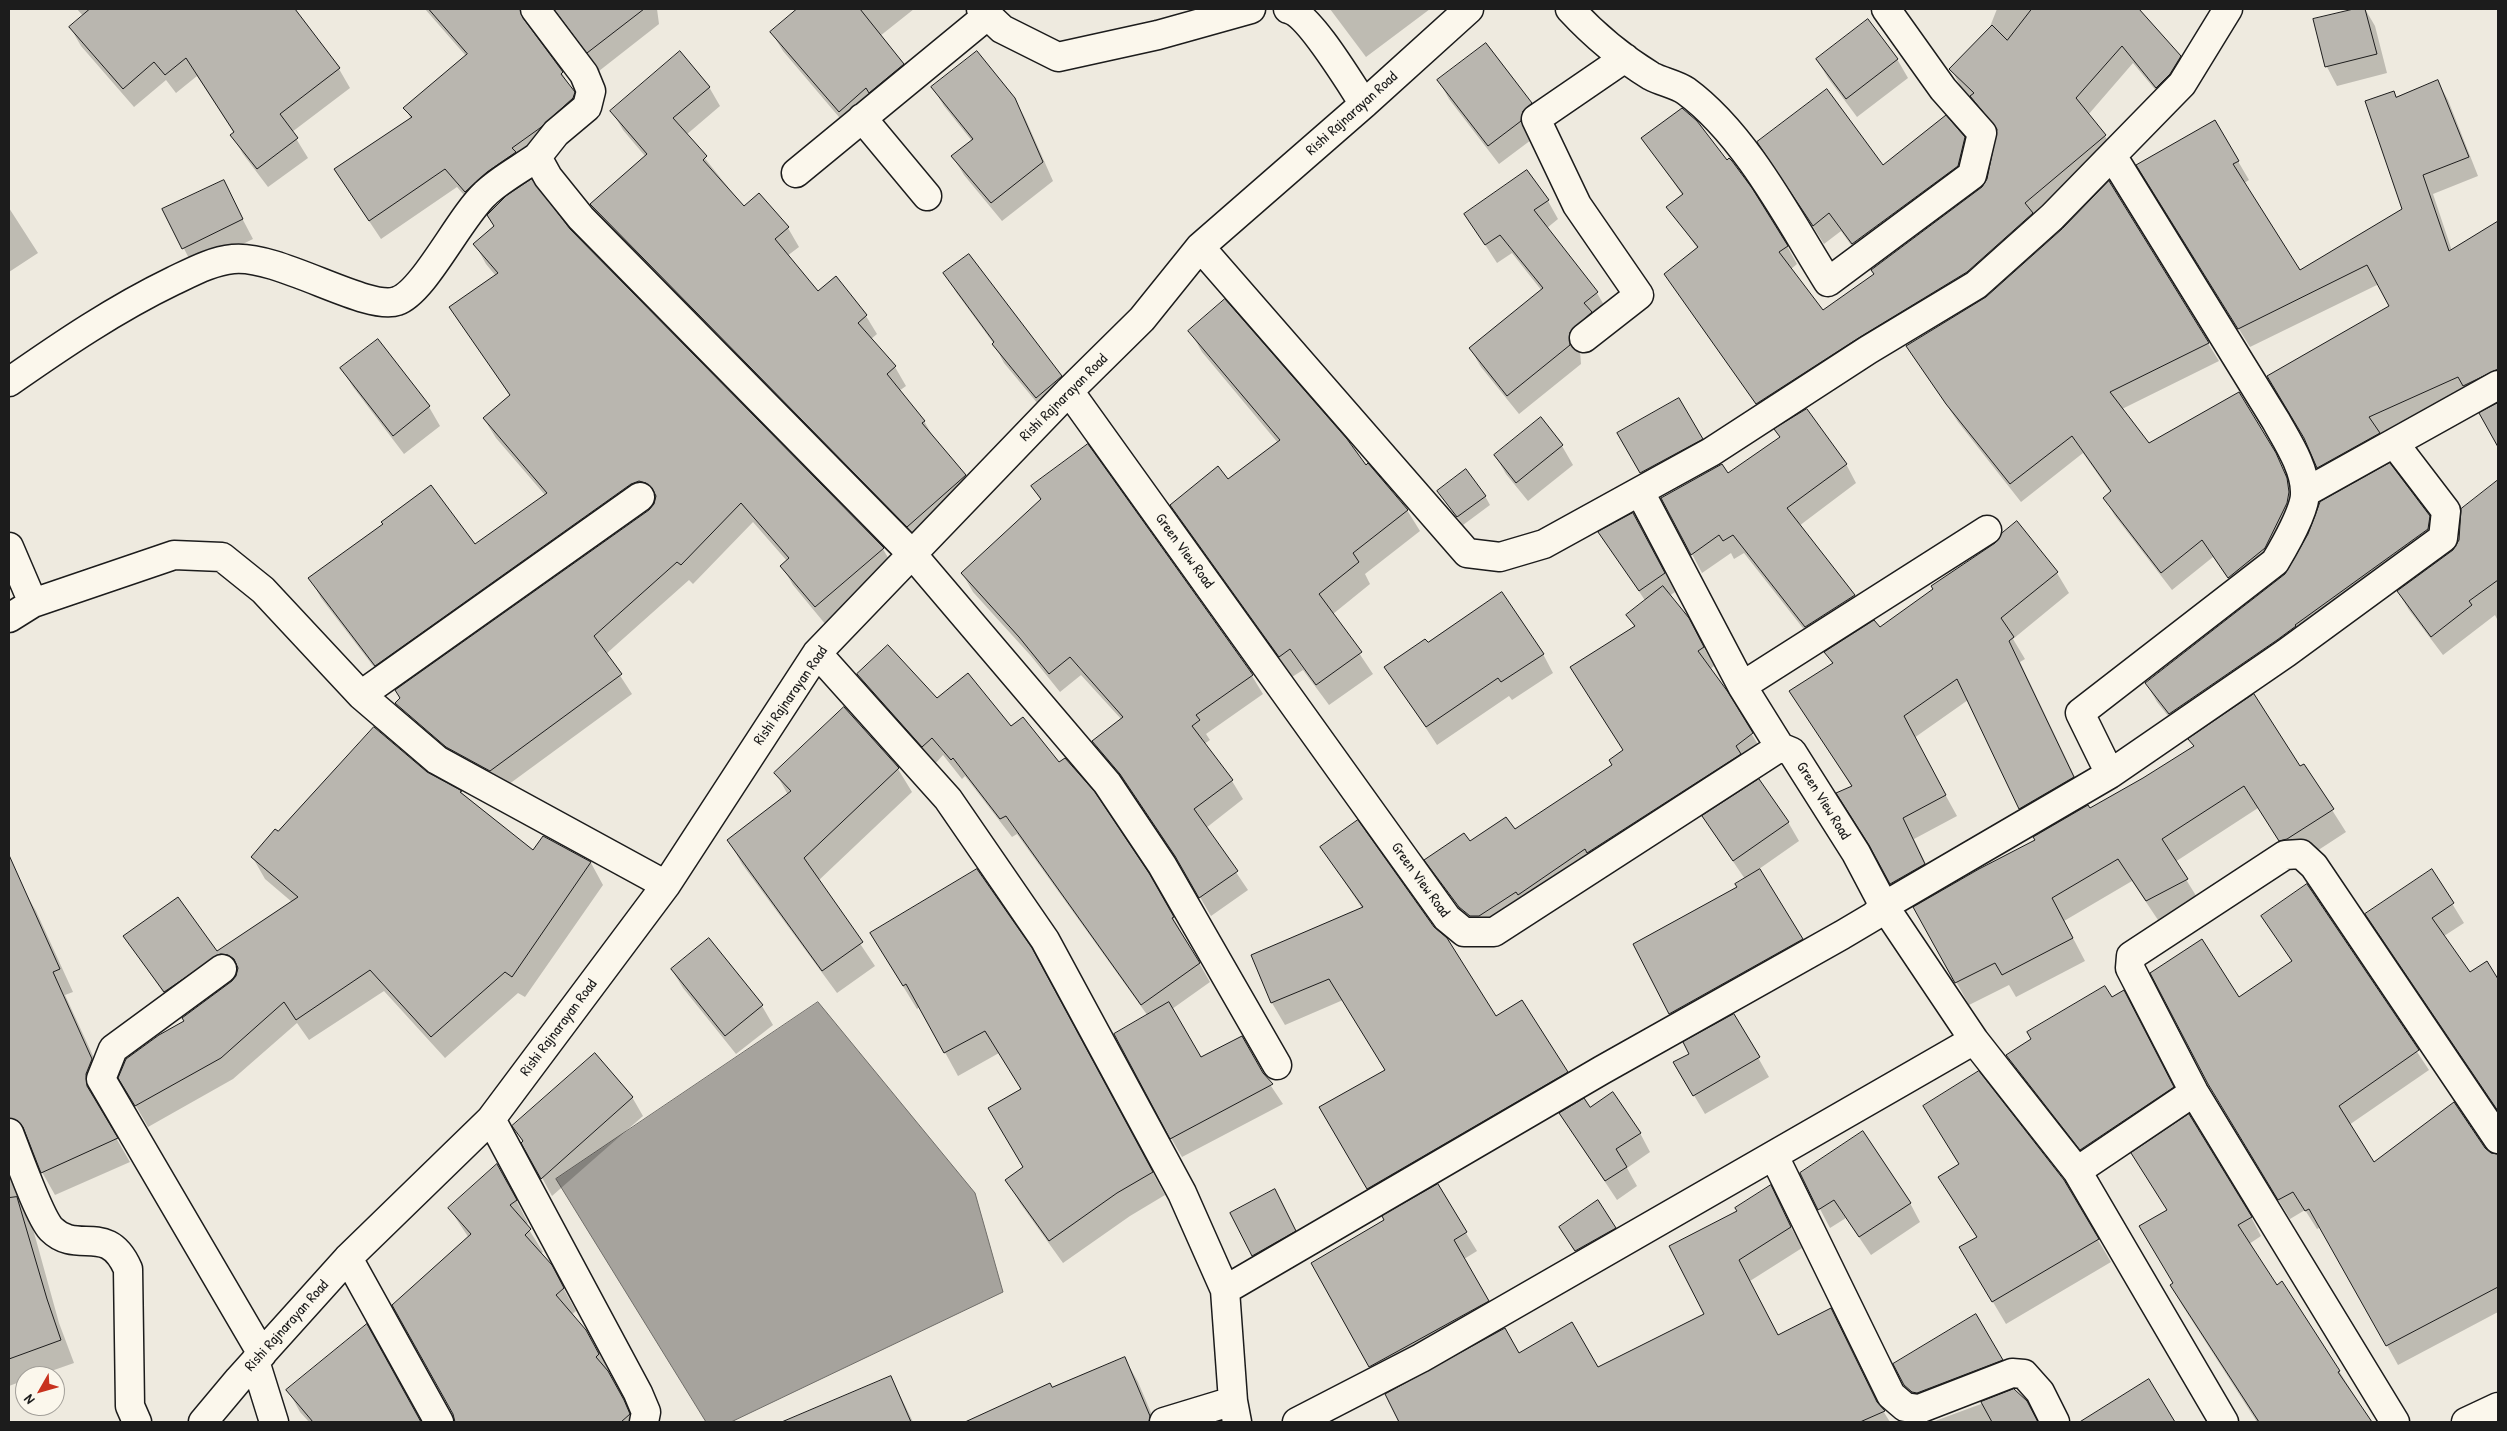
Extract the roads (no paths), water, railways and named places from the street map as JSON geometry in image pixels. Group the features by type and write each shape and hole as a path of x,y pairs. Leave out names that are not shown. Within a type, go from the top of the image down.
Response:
{"street":[{"path":"9,382 141,297 203,267 234,258 279,265 378,302 396,302 414,291 462,220 485,194 537,157 556,133 587,107 591,91 584,74 535,9"},
{"path":"796,173 984,12 1002,29 1058,57 1158,35 1251,9"},
{"path":"1292,9 1308,23 1364,104"},
{"name":"Rishi Rajnarayan Road","path":"203,1422 348,1258 491,1119 666,886 818,653 1069,391 1142,319 1200,247 1364,104 1469,9"},
{"path":"1570,9 1596,37 1654,78 1685,90 1718,120 1764,178 1828,282 1972,175 1982,133 1943,89 1886,9"},
{"path":"1200,247 1467,553 1500,558 1544,544 1711,452 1868,350 1976,285 2052,217 2182,84 2228,9"},
{"path":"1584,338 1639,295 1577,205 1536,119 1625,58"},
{"path":"862,118 927,196"},
{"path":"537,157 548,177 581,218 912,554 1107,783 1162,865 1277,1065"},
{"path":"2110,774 2080,713 2275,562 2292,533 2306,492 2296,459 2276,421 2112,157"},
{"path":"2306,492 2498,385"},
{"name":"Green View Road","path":"1069,391 1447,918 1464,932 1494,932 1780,747 1792,752 1856,853 1884,906 1974,1040 2077,1171 2224,1422"},
{"path":"1225,1290 1602,1070 1874,916 1884,906 2110,774 2286,654 2443,538 2446,511 2394,443"},
{"path":"1640,492 1742,686 1780,747"},
{"path":"361,695 640,497"},
{"path":"1742,686 1987,530"},
{"path":"9,546 34,603"},
{"path":"9,618 34,603 174,555 222,558 263,590 361,695 437,760 666,886"},
{"path":"818,653 948,799 1046,940 1182,1193 1225,1290 1235,1411 1164,1422"},
{"path":"2395,1422 2194,1092 2130,968 2131,956 2285,855 2301,854 2314,866 2498,1139"},
{"path":"222,969 113,1049 101,1079 259,1358 274,1422"},
{"path":"1297,1422 1420,1358 1974,1040"},
{"path":"2077,1171 2194,1092"},
{"path":"491,1119 638,1393 646,1412 644,1422"},
{"path":"9,1133 50,1228 65,1238 109,1243 121,1252 128,1269 130,1406 136,1422"},
{"path":"1774,1156 1891,1395 1905,1407 1918,1409 2012,1373 2024,1374 2040,1392 2056,1422"},
{"path":"348,1258 439,1422"},
{"path":"2466,1422 2498,1408"}]}
